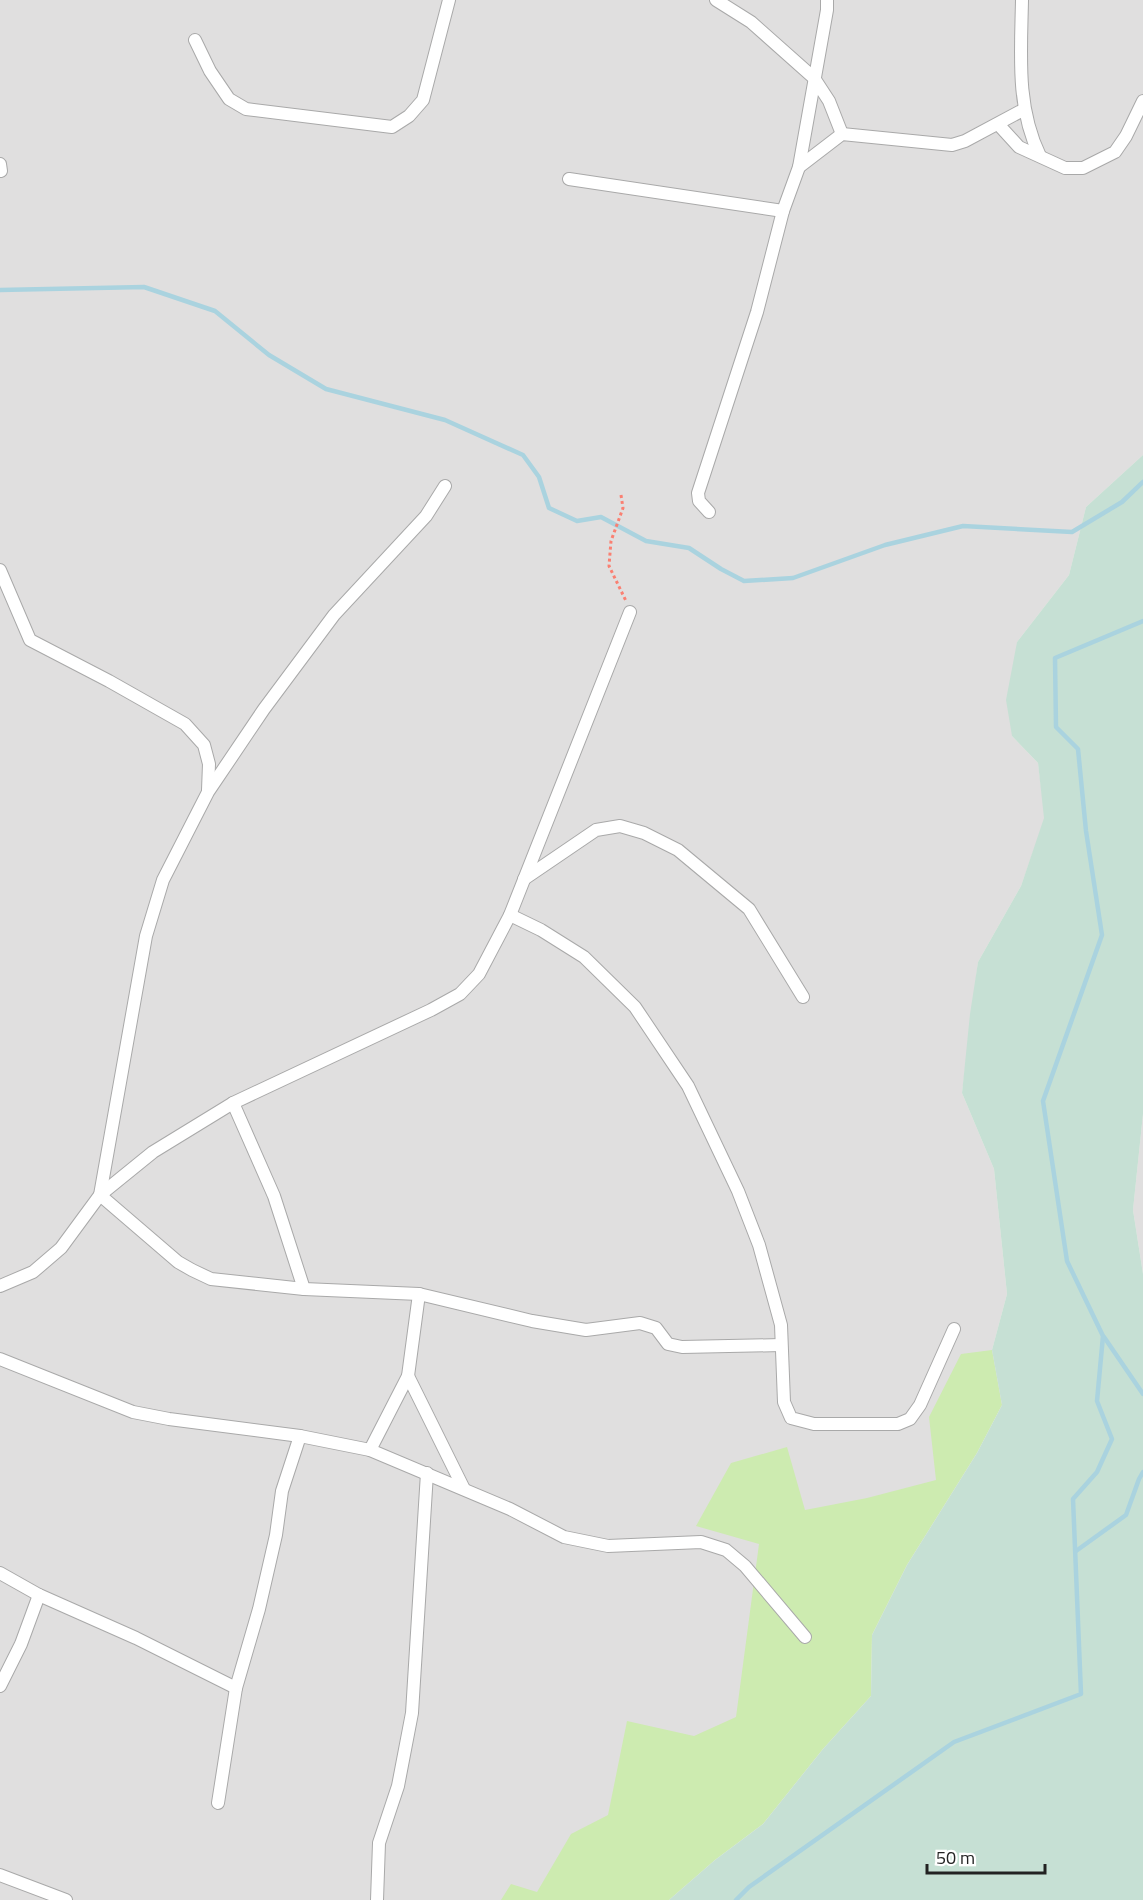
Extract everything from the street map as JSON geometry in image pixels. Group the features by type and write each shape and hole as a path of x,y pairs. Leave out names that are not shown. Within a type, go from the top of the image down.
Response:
{"street":[{"path":"195,40 210,71 228,99 246,109 392,127 409,116 423,100 450,0"},
{"path":"716,0 751,22 814,78 829,101 842,134"},
{"path":"709,512 699,501 698,493 757,312 783,211 800,167 827,0"},
{"path":"1022,0 1020,74 1023,110 1040,156"},
{"path":"998,124 1019,147 1065,168 1083,168 1115,152 1126,136 1143,100"},
{"path":"800,167 842,134 952,145 965,141 1023,110"},
{"path":"569,179 783,211"},
{"path":"100,1195 146,936 163,880 208,792 264,709 334,615 426,516 445,486"},
{"path":"0,570 30,640 185,724 204,745 209,764 208,792"},
{"path":"0,1286 33,1272 61,1248 100,1195 153,1152 233,1103 431,1010 460,993 479,974 510,915 630,612"},
{"path":"523,880 596,830 620,826 644,834 678,850 749,909 803,997"},
{"path":"510,915 541,930 584,957 635,1007 688,1086 711,1129 755,1234 781,1325 784,1402 791,1418 814,1424 898,1424 910,1419 920,1405 954,1329"},
{"path":"233,1103 274,1196 304,1289"},
{"path":"100,1195 178,1262 212,1279 304,1289 419,1294 532,1321 586,1330 640,1323 656,1328 668,1344 682,1347 782,1346"},
{"path":"370,1450 408,1376 419,1294"},
{"path":"1,1361 133,1412 169,1419 300,1436 370,1450 510,1509 564,1537 608,1546 701,1542 726,1550 745,1566 805,1637"},
{"path":"408,1376 464,1489"},
{"path":"218,1803 236,1688 272,1556 282,1491 300,1436"},
{"path":"377,1900 379,1843 398,1786 412,1713 427,1473"},
{"path":"0,1573 39,1595 136,1638 236,1688"},
{"path":"0,1686 21,1644 39,1595"},
{"path":"0,1875 66,1900"}],"path":[{"path":"621,495 623,508 611,541 609,566 630,612"}],"shaded area":[{"path":"0,0 1143,0 1143,455 1086,507 1069,575 1017,642 1012,736 1038,763 1045,818 1021,886 978,962 962,1093 994,1169 1007,1294 992,1350 1002,1405 669,1900 0,1900"},
{"path":"1143,1114 1143,1274 1133,1210"}],"green space":[{"path":"1143,455 1143,1114 1133,1210 1143,1274 1143,1900 669,1900 715,1860 763,1824 823,1749 871,1696 872,1635 907,1565 977,1453 1002,1405 992,1350 1007,1294 994,1169 962,1093 978,962 1021,886 1044,818 1038,763 1012,736 1006,700 1017,642 1069,575 1086,507"},
{"path":"992,1350 1002,1405 977,1453 907,1565 872,1635 871,1696 823,1749 763,1824 715,1860 669,1900 501,1900 511,1884 537,1892 571,1834 608,1815 627,1721 694,1736 736,1717 759,1544 696,1526 731,1463 787,1447 805,1510 867,1498 936,1480 929,1417 961,1354"}],"waterway":[{"path":"0,290 144,287 215,311 269,355 326,389 445,420 523,455 539,477 549,508 577,521 601,517 646,541 689,548 744,581 793,578 885,545 963,526 1072,532 1122,502 1143,482"},
{"path":"736,1900 749,1887 954,1742 1081,1694 1073,1499 1097,1472 1112,1439 1097,1401 1103,1336 1067,1261 1043,1101 1102,935 1086,831 1078,749 1056,727 1055,658 1143,621"},
{"path":"1104,1337 1143,1394"},
{"path":"1076,1551 1126,1515 1143,1472"}]}
